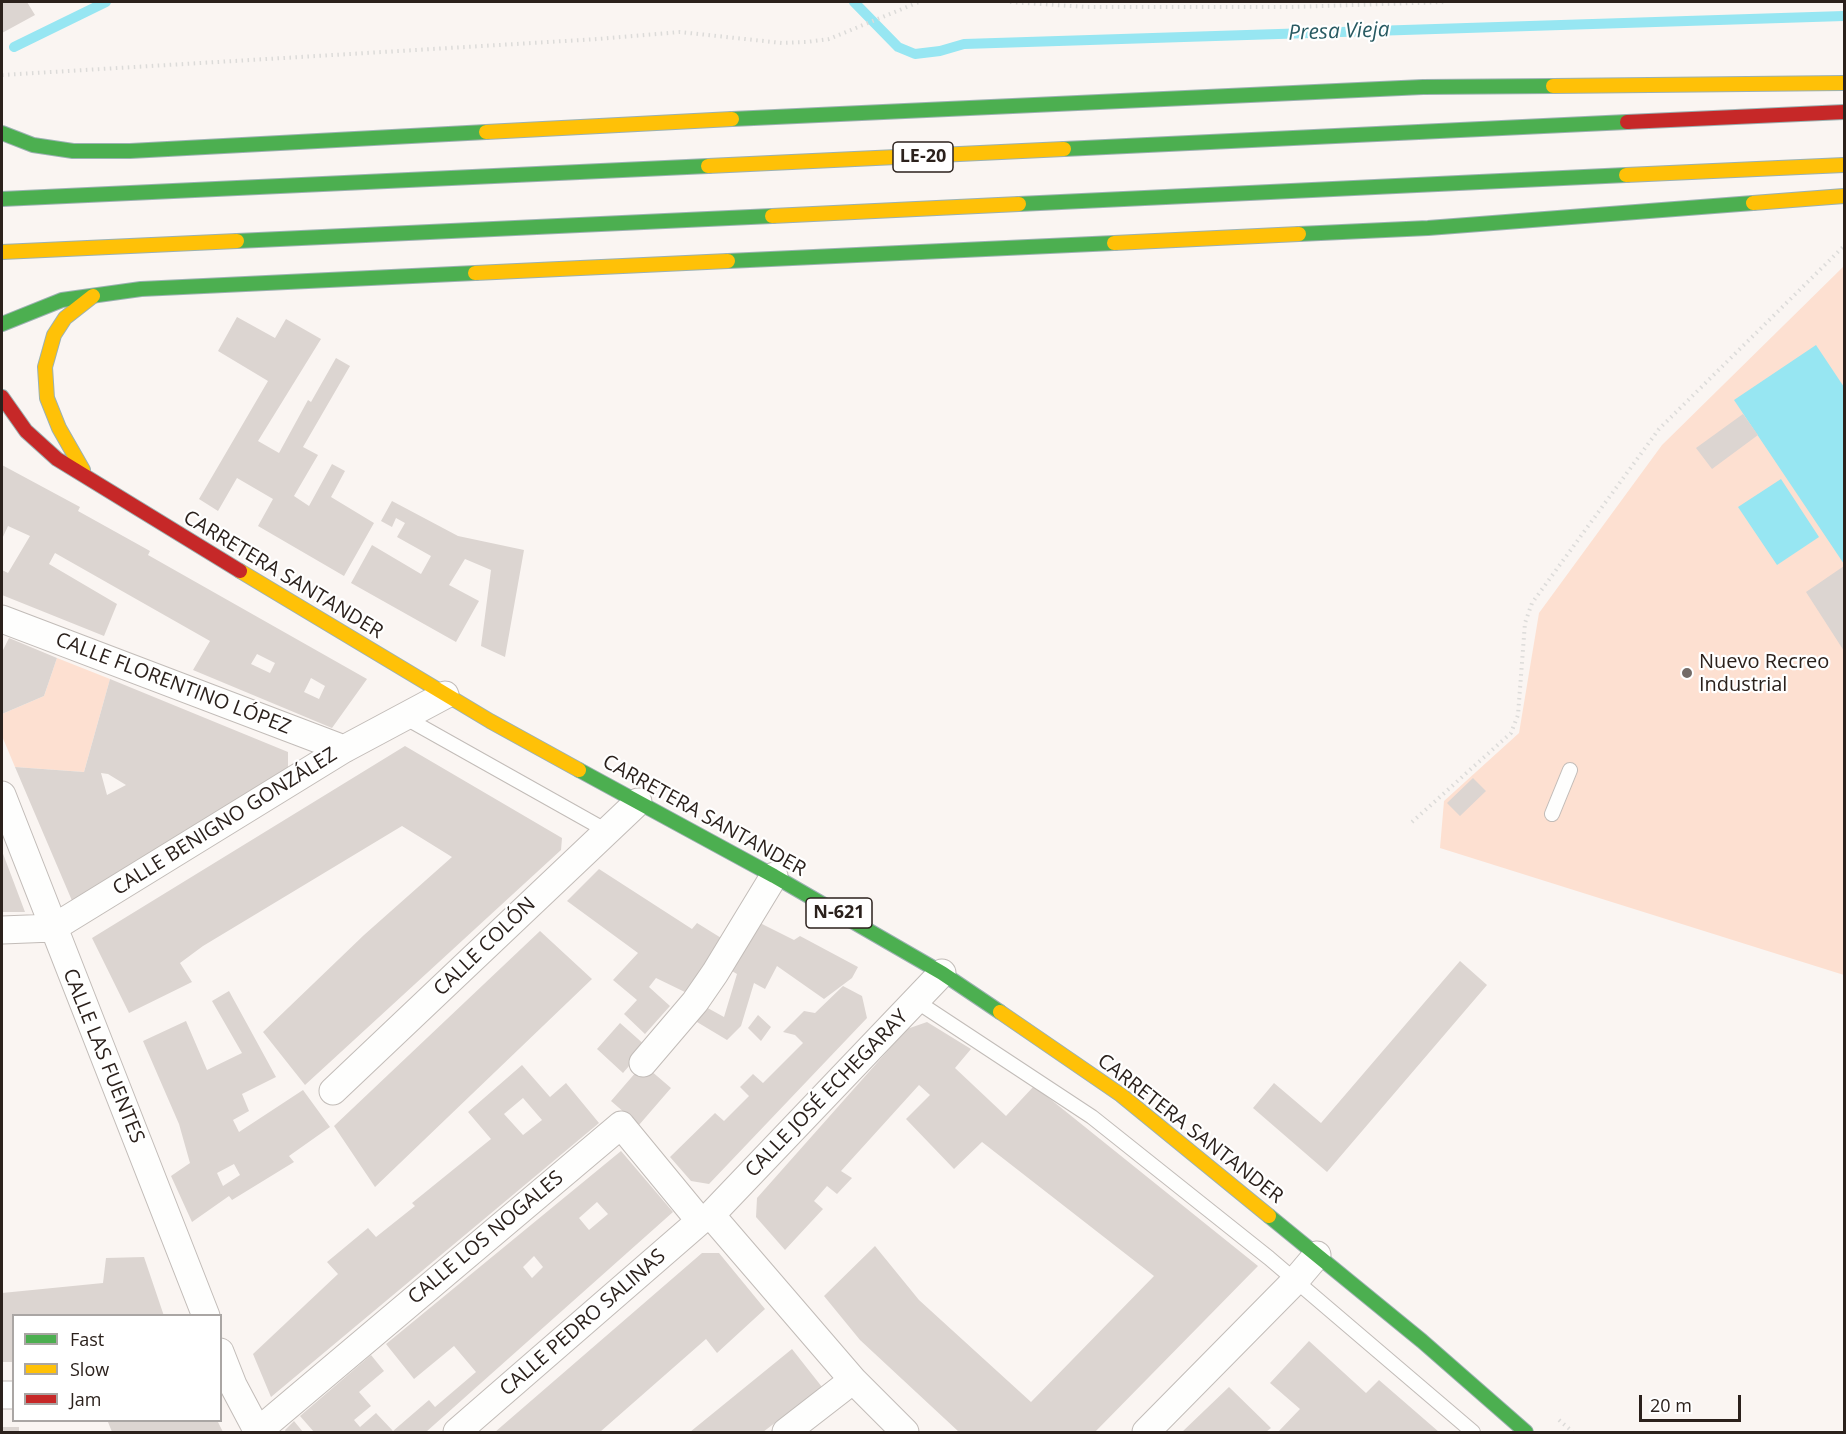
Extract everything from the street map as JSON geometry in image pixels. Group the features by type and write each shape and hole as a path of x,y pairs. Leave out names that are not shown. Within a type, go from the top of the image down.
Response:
{"highway":[{"path":"2,133 33,145 73,151 130,151 968,107 1423,87 1845,83"},
{"name":"LE-20","path":"2,200 1845,112"},
{"path":"2,252 1845,165"},
{"path":"2,324 62,300 96,294 165,288 1428,228 1845,196"},
{"path":"91,481 59,428 47,398 45,368 54,334 65,318 96,294"},
{"name":"N-621","path":"2,397 26,430 57,459"},
{"name":"N-621","path":"20,446 57,459"},
{"name":"CARRETERA SANTANDER","path":"57,459 445,695 774,876 942,973 1121,1095 1422,1341 1526,1432"}],"street":[{"name":"CALLE FLORENTINO LÓPEZ","path":"2,619 344,749"},
{"name":"CALLE BENIGNO GONZÁLEZ","path":"2,930 53,928 344,749 445,695"},
{"name":"CALLE LAS FUENTES","path":"2,795 205,1314"},
{"name":"CALLE COLÓN","path":"333,1091 638,802"},
{"path":"643,1063 695,1002 774,876"},
{"name":"CALLE JOSÉ ECHEGARAY","path":"706,1218 942,973"},
{"name":"CALLE LOS NOGALES","path":"258,1432 621,1125 706,1218"},
{"path":"706,1218 853,1380 905,1432"},
{"name":"CALLE PEDRO SALINAS","path":"457,1432 706,1218"},
{"path":"1146,1432 1295,1281 1317,1255"},
{"path":"222,1362 227,1386 258,1432"},
{"path":"786,1432 853,1380"}],"lane":[{"path":"404,717 607,831"},
{"path":"1552,814 1570,770"},
{"path":"916,1001 1092,1117 1295,1281 1473,1432"}],"path":[{"path":"2,75 680,32 782,44 829,39 919,2"},
{"path":"1010,2 1086,7 1293,7 1446,2"},
{"path":"1412,822 1511,733 1518,715 1525,623 1532,603 1659,429 1845,246"}],"shaded area":[{"name":"Nuevo Recreo Industrial","path":"1844,266 1844,975 1440,848 1444,801 1519,733 1539,613 1662,445"},
{"path":"57,658 110,679 84,772 15,767 2,736 2,714 44,696"}],"water":[{"path":"1816,345 1844,387 1844,564 1734,400"},
{"path":"1781,479 1819,537 1777,565 1738,507"}],"building":[{"path":"2,2 27,2 35,15 2,33"},
{"path":"237,317 275,338 286,319 321,339 258,441 279,453 308,400 311,402 336,358 350,366 303,447 318,455 294,496 309,506 332,464 345,471 331,497 374,523 344,576 258,526 273,499 237,478 218,511 199,499 268,381 218,351"},
{"path":"1743,414 1758,435 1712,469 1696,448"},
{"path":"2,465 80,507 78,511 150,551 148,555 367,679 332,728 193,670 210,641 55,553 49,564 117,604 104,636 2,595 2,570 8,573 30,536 8,526 2,539","holes":["257,654 275,663 270,673 251,664","311,678 325,686 319,699 304,692"]},
{"path":"392,501 458,536 524,550 505,657 481,646 491,570 465,559 449,585 479,601 456,642 351,583 372,545 421,574 431,556 397,537 405,523 396,518 392,527 381,521"},
{"path":"1844,566 1844,651 1806,592"},
{"path":"9,638 57,658 44,696 2,714 2,652"},
{"path":"110,679 288,752 288,768 73,903 15,767 84,772","holes":["101,773 108,774 126,785 107,795"]},
{"path":"405,746 562,838 561,850 305,1085 263,1032 364,935 452,857 402,826 203,946 180,963 192,982 129,1013 92,938"},
{"path":"1473,778 1486,791 1460,816 1447,803"},
{"path":"2,851 25,912 2,912"},
{"path":"599,869 692,929 697,923 726,941 689,994 656,978 649,987 670,1006 645,1034 624,1014 637,1000 613,980 638,953 567,901"},
{"path":"752,919 794,940 800,936 858,967 852,978 824,999 777,966 765,989 754,983 741,1026 727,1040 692,1019 704,1006 724,1017 737,974 725,967"},
{"path":"540,931 592,979 375,1187 334,1126"},
{"path":"1460,961 1487,985 1327,1172 1253,1108 1274,1083 1321,1123"},
{"path":"843,986 862,996 867,1018 709,1184 691,1181 670,1157 715,1113 724,1121 749,1096 740,1087 753,1074 763,1083 803,1043 795,1035 783,1032 804,1011 815,1013"},
{"path":"229,991 276,1077 242,1094 249,1111 233,1120 239,1132 303,1090 330,1127 289,1156 294,1162 232,1200 229,1196 192,1222 171,1176 190,1163 179,1124 143,1041 186,1021 207,1070 242,1053 212,1001","holes":["234,1164 240,1175 223,1186 217,1173"]},
{"path":"758,1015 771,1027 761,1041 748,1028"},
{"path":"927,1022 971,1049 955,1068 1006,1116 1034,1086 1258,1266 1095,1432 959,1432 860,1340 824,1296 875,1246 919,1300 1031,1402 1154,1276 982,1142 954,1169 906,1119 930,1095 919,1085 841,1171 852,1178 837,1194 827,1186 814,1201 823,1209 785,1250 756,1217 757,1198 907,1029"},
{"path":"620,1023 646,1046 623,1073 597,1049"},
{"path":"643,1064 671,1088 639,1125 611,1101"},
{"path":"522,1065 550,1097 566,1083 599,1123 271,1397 253,1354 338,1274 327,1262 368,1228 376,1237 415,1206 412,1203 491,1139 468,1112","holes":["523,1098 542,1120 523,1135 504,1114"]},
{"path":"621,1151 673,1212 426,1432 314,1432 300,1416 371,1355 384,1371 359,1392 371,1406 354,1420 360,1427 376,1413 393,1431 429,1400 435,1407 476,1372 454,1346 414,1379 386,1344","holes":["597,1202 608,1214 589,1230 579,1218","534,1256 543,1267 532,1278 523,1267"]},
{"path":"702,1253 719,1253 765,1309 717,1353 706,1339 600,1432 495,1432"},
{"path":"144,1257 163,1314 12,1314 12,1362 2,1362 2,1293 103,1283 106,1258"},
{"path":"1309,1341 1366,1393 1379,1380 1439,1432 1278,1432 1300,1409 1270,1383"},
{"path":"792,1349 822,1387 763,1432 690,1432"},
{"path":"1229,1387 1271,1428 1266,1432 1182,1432"},
{"path":"294,1421 303,1432 286,1432 285,1430"},
{"path":"108,1422 218,1422 223,1432 112,1432"},
{"path":"2,1427 19,1427 19,1432 2,1432"}],"waterway":[{"name":"Presa Vieja","path":"14,47 106,2"},
{"name":"Presa Vieja","path":"854,2 898,47 915,54 940,51 964,44 1844,16"}],"traffic: fast":[{"path":"732,119 1423,87 1553,86"},
{"path":"1064,149 1627,122"},
{"path":"2,133 33,145 73,151 130,151 486,132"},
{"path":"2,199 708,166"},
{"path":"1019,204 1626,175"},
{"path":"1299,234 1428,228 1753,203"},
{"path":"237,241 772,216"},
{"path":"728,261 1114,243"},
{"path":"2,324 62,300 141,289 475,273"},
{"path":"579,770 774,876 942,973 1000,1012"},
{"path":"1269,1216 1422,1341 1526,1432"}],"traffic: slow":[{"path":"1553,86 1844,83"},
{"path":"486,132 732,119"},
{"path":"708,166 1064,149"},
{"path":"1626,175 1844,165"},
{"path":"1753,203 1844,196"},
{"path":"772,216 1019,204"},
{"path":"1114,243 1299,234"},
{"path":"2,252 237,241"},
{"path":"475,273 728,261"},
{"path":"83,470 59,428 47,398 45,367 54,335 65,318 93,296"},
{"path":"240,571 490,721 579,770"},
{"path":"1000,1012 1121,1095 1269,1216"}],"traffic: jam":[{"path":"1627,122 1844,112"},
{"path":"2,397 26,431 57,459 240,571"}],"place":[{"name":"Nuevo Recreo Industrial","path":"1687,673"}]}
